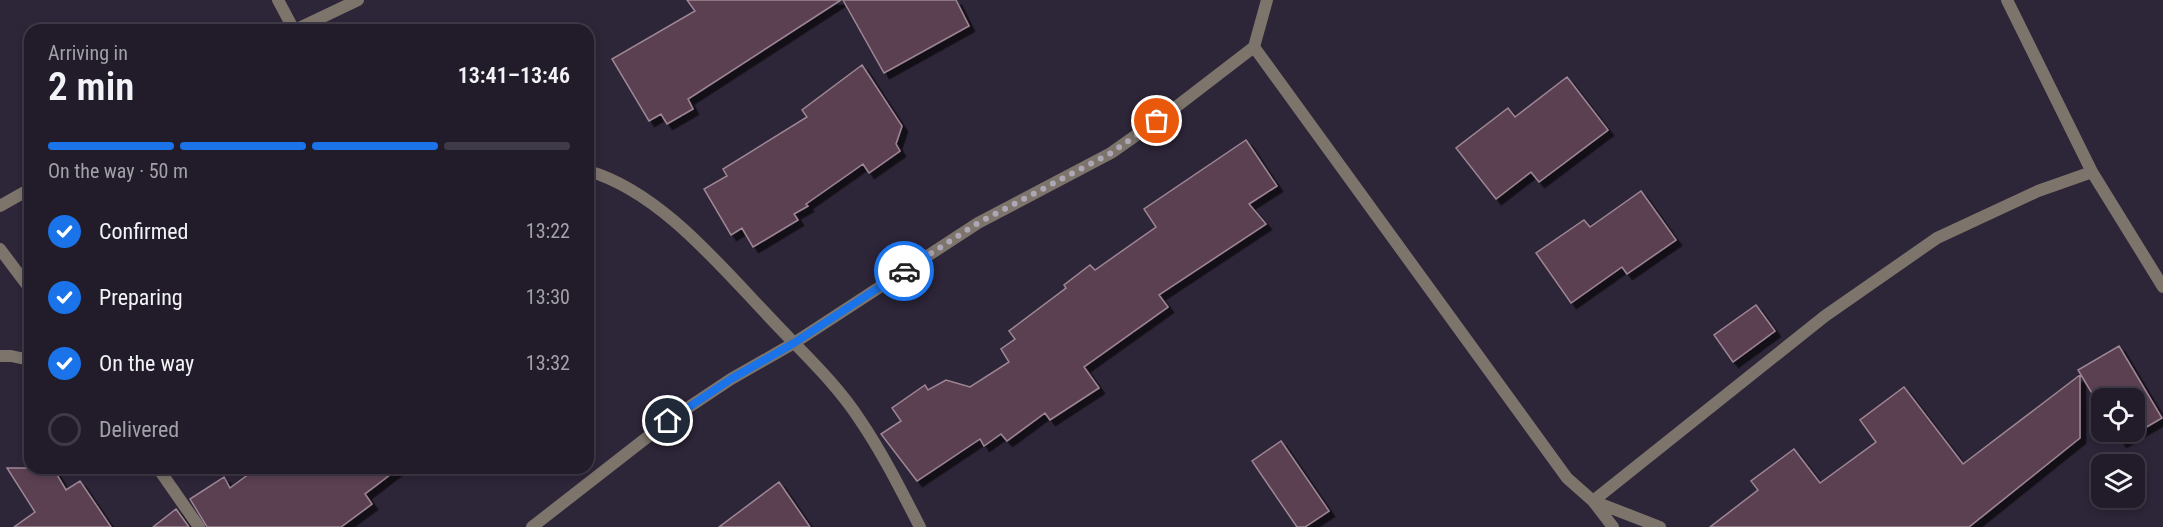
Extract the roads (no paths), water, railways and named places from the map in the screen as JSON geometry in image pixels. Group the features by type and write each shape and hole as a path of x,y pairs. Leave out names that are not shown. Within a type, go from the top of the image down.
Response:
{"street":[{"path":"278,0 292,24"},
{"path":"314,24 358,0"},
{"path":"531,527 668,421 731,379 794,343 978,223 1111,153 1172,110 1254,47 1267,0"},
{"path":"2007,0 2092,172 2163,287"},
{"path":"1254,47 1551,458 1568,478 1593,501 1613,527"},
{"path":"1593,501 1825,316 1938,238 2038,191 2092,172"},
{"path":"594,173 603,175 637,194 689,234 827,377 859,418 888,464 920,527"},
{"path":"0,206 24,192"},
{"path":"0,249 24,282"},
{"path":"0,356 24,359"},
{"path":"162,474 199,527"},
{"path":"1593,501 1660,527"}]}
